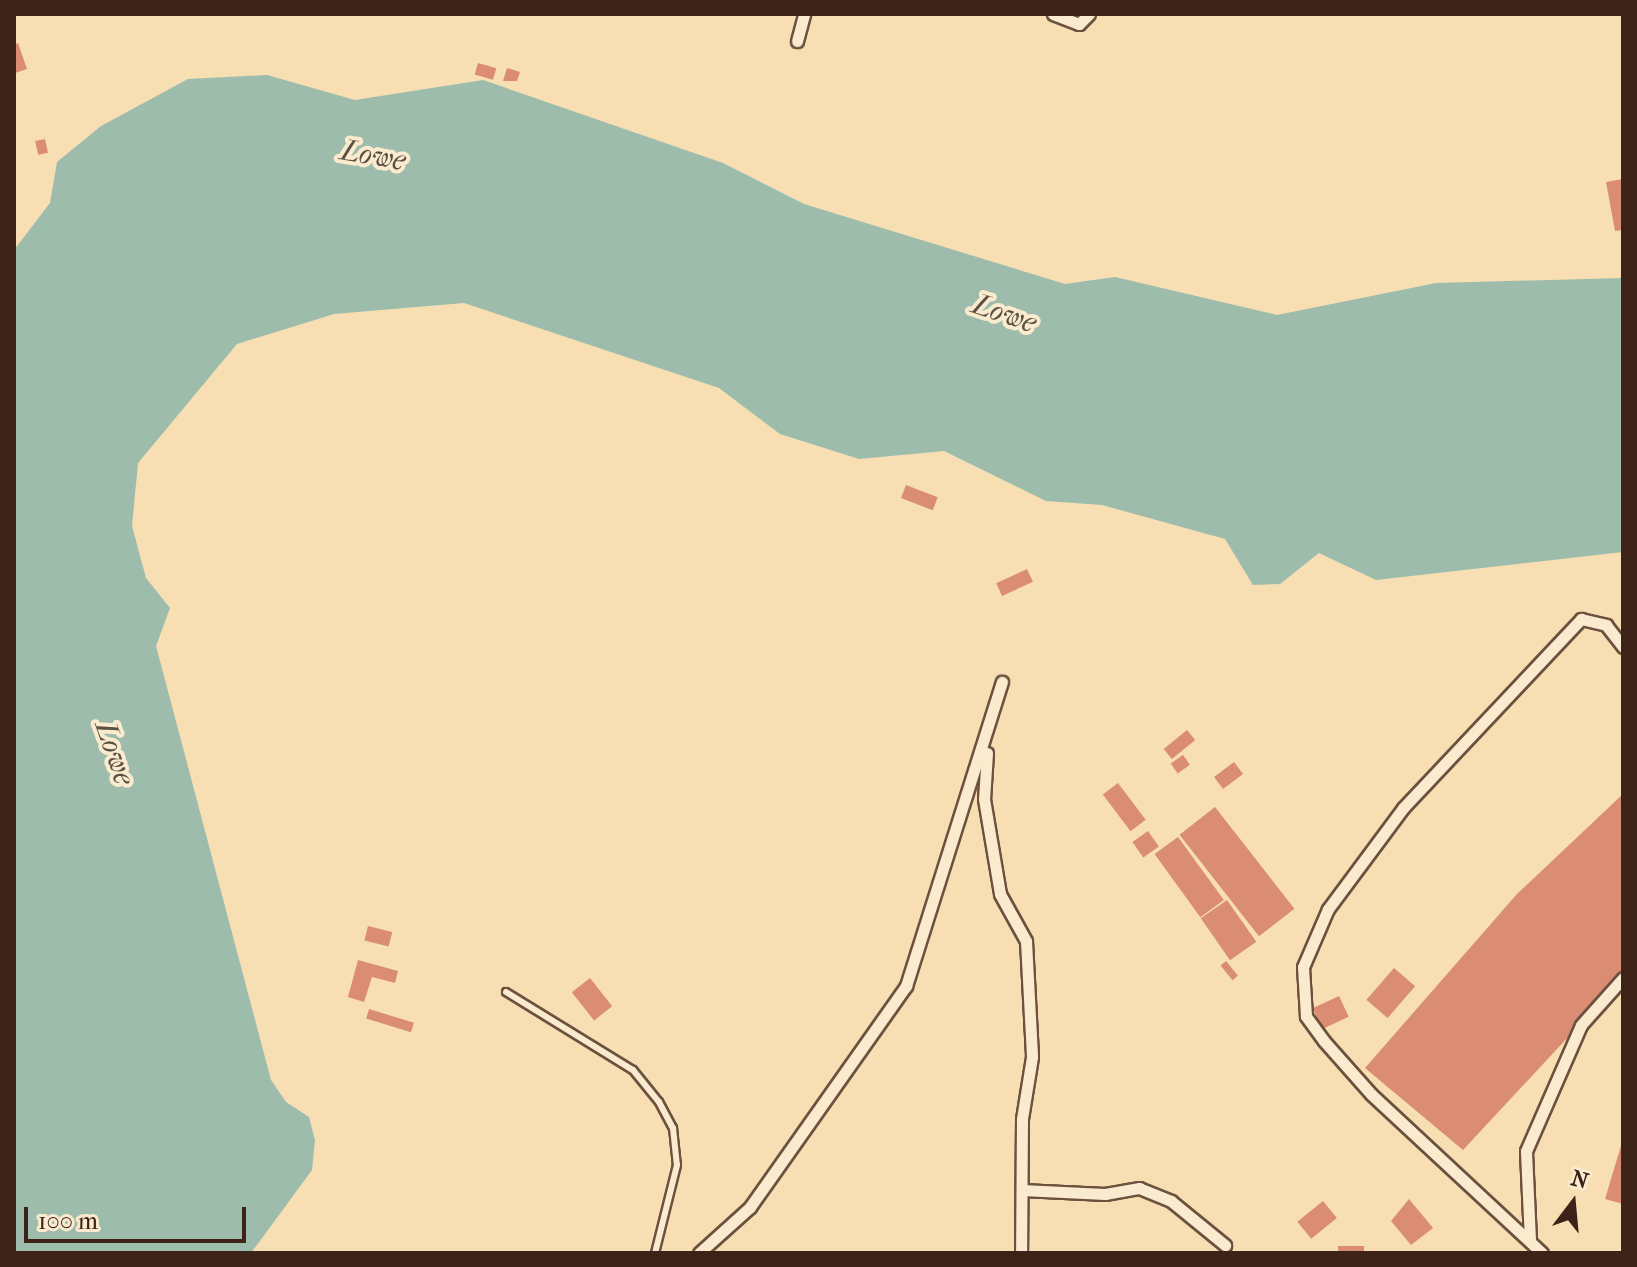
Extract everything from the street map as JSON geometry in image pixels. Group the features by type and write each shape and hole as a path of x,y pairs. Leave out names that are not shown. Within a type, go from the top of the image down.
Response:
{"street":[{"path":"797,41 804,14"},
{"path":"1053,14 1072,24 1089,14"},
{"path":"1542,1253 1371,1094 1324,1041 1306,1016 1303,967 1328,909 1403,808 1581,619 1606,625 1623,647"},
{"path":"699,1253 750,1207 906,986 988,736 1002,682"},
{"path":"988,736 984,799 1000,894 1026,941 1032,1057 1022,1119 1021,1253"},
{"path":"1530,1240 1526,1151 1581,1025 1623,978"},
{"path":"1022,1190 1105,1194 1139,1188 1171,1201 1225,1245"}],"lane":[{"path":"506,992 633,1070 659,1102 673,1128 677,1165 655,1253"}],"water":[{"name":"Lowe","path":"267,75 355,100 483,80 723,163 804,204 1065,284 1115,277 1277,315 1436,283 1623,278 1623,552 1376,580 1319,553 1280,584 1253,585 1225,539 1102,505 1046,501 944,451 859,459 780,434 719,388 464,303 334,314 237,344 138,463 132,526 146,578 170,608 156,646 271,1080 286,1102 309,1117 315,1140 312,1170 251,1253 14,1253 14,250 50,203 57,162 101,126 188,79"}],"building":[{"path":"18,43 27,69 15,73 14,45"},
{"path":"478,63 496,68 493,80 475,75"},
{"path":"507,68 520,72 517,81 503,81"},
{"path":"45,139 48,153 38,155 35,141"},
{"path":"1623,179 1623,230 1615,231 1606,182"},
{"path":"906,485 938,497 933,510 901,498"},
{"path":"1027,569 1033,582 1002,596 996,583"},
{"path":"1187,730 1195,740 1172,759 1164,749"},
{"path":"1183,755 1190,765 1178,773 1171,764"},
{"path":"1234,762 1243,774 1223,789 1214,777"},
{"path":"1118,783 1146,820 1131,831 1103,794"},
{"path":"1623,794 1623,978 1463,1150 1365,1068 1517,894"},
{"path":"1215,807 1294,909 1259,936 1180,835"},
{"path":"1148,831 1159,847 1143,857 1132,842"},
{"path":"1178,837 1224,900 1200,917 1155,854"},
{"path":"1227,900 1256,942 1230,960 1201,918"},
{"path":"368,926 392,932 389,947 364,941"},
{"path":"358,960 398,971 395,983 372,977 364,1002 348,997"},
{"path":"1226,961 1238,976 1233,980 1221,965"},
{"path":"1394,968 1415,986 1388,1018 1366,1000"},
{"path":"590,978 612,1006 594,1021 572,992"},
{"path":"1339,996 1349,1017 1322,1029 1313,1008"},
{"path":"369,1009 414,1023 411,1032 366,1019"},
{"path":"1623,1139 1623,1204 1605,1199"},
{"path":"1409,1199 1433,1228 1411,1245 1391,1221"},
{"path":"1323,1201 1337,1218 1311,1239 1297,1222"},
{"path":"1338,1246 1364,1246 1364,1253 1338,1253"}]}
